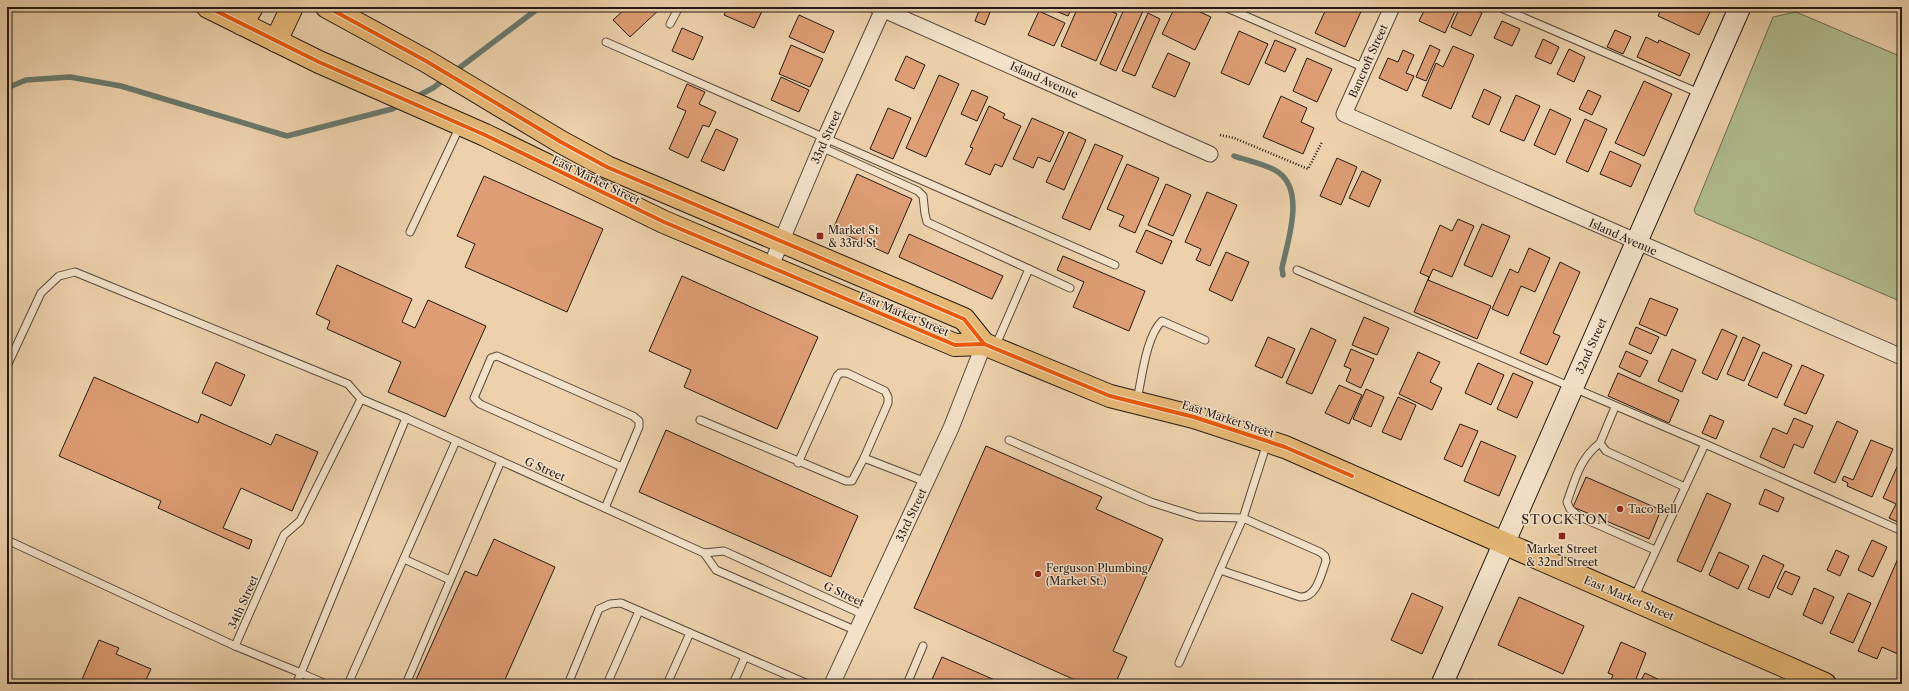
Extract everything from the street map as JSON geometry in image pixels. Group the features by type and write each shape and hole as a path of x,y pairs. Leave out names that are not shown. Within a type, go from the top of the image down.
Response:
{"main road":[{"name":"East Market Street","path":"208,7 247,16 276,41 461,124 664,222 770,268 955,345 989,346 1110,396 1194,417 1268,441 1333,468 1825,684"},
{"path":"276,41 292,7"},
{"name":"East Market Street","path":"327,7 426,61 561,142 607,167 780,242 964,319 989,346"},
{"name":"32nd Street","path":"1442,684 1740,7"}],"street":[{"name":"Bancroft Street","path":"1344,114 1392,7"},
{"name":"33rd Street","path":"770,268 882,8"},
{"name":"Island Avenue","path":"882,8 1210,154"},
{"name":"Island Avenue","path":"1344,114 1902,358"},
{"name":"33rd Street","path":"836,683 864,615 989,346"}],"lane":[{"path":"670,24 679,7"},
{"path":"1225,7 1365,68"},
{"path":"1499,7 1701,94"},
{"path":"606,42 823,142 1115,265"},
{"path":"410,232 461,124"},
{"path":"823,142 918,191 923,196 924,214 927,222 1070,288"},
{"path":"989,346 1029,269"},
{"path":"1297,270 1615,407 1705,444 1902,531"},
{"path":"7,366 42,293 59,276 75,272 348,384 361,399"},
{"path":"1137,402 1150,344 1157,326 1162,321 1205,340"},
{"path":"605,508 639,427 639,422 633,416 497,356 491,358 474,398 480,404 622,467"},
{"path":"700,420 798,463 846,481 852,481 864,458 888,403 888,397 885,391 847,373 840,373 837,376 798,463"},
{"name":"G Street","path":"361,399 704,553 724,551 864,615"},
{"name":"34th Street","path":"326,684 235,646 284,535 300,521 361,399"},
{"path":"1615,407 1600,444 1590,451 1582,462 1566,502 1570,510 1578,516 1655,550"},
{"path":"296,684 406,418"},
{"path":"1010,440 1151,502 1198,517 1243,518 1320,552 1325,556 1326,561 1313,593 1307,598 1300,598 1220,570"},
{"path":"348,684 456,441"},
{"path":"1179,663 1243,518 1268,441"},
{"path":"1600,444 1606,451 1685,487"},
{"path":"1633,600 1705,444"},
{"path":"864,458 926,482"},
{"path":"406,684 501,461"},
{"path":"7,540 235,646"},
{"path":"704,553 716,570 857,631"},
{"path":"404,559 450,580"},
{"path":"568,684 599,609 610,604 621,603 808,684"},
{"path":"607,684 639,611"},
{"path":"668,684 690,633"},
{"path":"907,684 923,646"},
{"path":"733,684 745,657"}],"path":[{"path":"1220,135 1234,138 1308,169 1322,142"}],"green space":[{"path":"1796,12 1902,57 1902,302 1696,214 1694,210 1773,17"}],"building":[{"path":"627,7 662,7 630,37 613,20"},
{"path":"728,7 764,7 754,28 724,15"},
{"path":"978,7 992,7 985,25 975,21 980,8"},
{"path":"1046,7 1072,7 1068,16"},
{"path":"1078,7 1101,7 1117,14 1096,61 1061,46"},
{"path":"1125,7 1135,7 1143,11 1116,71 1100,64"},
{"path":"1175,7 1189,7 1211,17 1195,50 1162,34"},
{"path":"1327,7 1363,7 1345,47 1315,33"},
{"path":"1426,7 1457,7 1445,33 1419,21"},
{"path":"1460,7 1468,7 1482,13 1471,36 1451,27"},
{"path":"1662,7 1705,7 1711,10 1699,35 1658,16"},
{"path":"1039,11 1065,23 1054,46 1028,35"},
{"path":"1148,13 1160,19 1135,76 1122,71"},
{"path":"799,15 834,31 824,53 789,37"},
{"path":"1502,21 1520,29 1512,46 1494,38"},
{"path":"682,28 703,37 693,60 672,51"},
{"path":"1615,30 1631,37 1623,54 1607,47"},
{"path":"1239,31 1268,44 1249,85 1221,73"},
{"path":"1646,37 1658,43 1659,40 1690,54 1680,76 1637,57"},
{"path":"1543,39 1559,47 1551,64 1535,57"},
{"path":"1275,40 1296,49 1285,72 1265,63"},
{"path":"791,45 823,59 810,87 779,74"},
{"path":"1430,45 1440,50 1426,81 1416,77"},
{"path":"1453,46 1474,55 1451,109 1422,96 1436,63 1443,67"},
{"path":"1569,49 1585,57 1574,82 1557,74"},
{"path":"1403,50 1414,55 1406,73 1414,76 1407,91 1379,78 1388,58 1398,62"},
{"path":"1168,53 1190,63 1175,97 1152,87"},
{"path":"906,56 925,65 914,89 895,80"},
{"path":"1307,58 1332,69 1317,102 1293,91"},
{"path":"939,75 959,84 926,157 906,148"},
{"path":"781,77 809,90 799,112 771,100"},
{"path":"1644,81 1672,94 1644,156 1615,143"},
{"path":"687,84 705,92 699,104 716,112 709,127 703,125 688,158 669,149 686,111 677,107"},
{"path":"1484,89 1501,97 1489,125 1472,117"},
{"path":"972,90 988,97 977,121 961,114"},
{"path":"1588,90 1601,96 1592,115 1579,109"},
{"path":"1516,95 1540,106 1524,141 1500,131"},
{"path":"1281,96 1307,108 1301,122 1314,128 1303,154 1263,137"},
{"path":"989,106 1005,114 1003,118 1021,126 1002,167 995,164 990,175 965,164 973,148 970,147"},
{"path":"888,108 911,118 893,159 870,149"},
{"path":"1550,109 1571,119 1555,155 1534,145"},
{"path":"1032,118 1064,132 1050,162 1038,157 1033,168 1013,159"},
{"path":"1585,119 1607,129 1588,172 1566,162"},
{"path":"716,129 738,139 724,171 701,161"},
{"path":"1069,132 1086,140 1064,190 1046,182"},
{"path":"1095,144 1123,156 1090,230 1062,218"},
{"path":"1610,151 1641,165 1631,187 1600,174"},
{"path":"1337,158 1357,167 1341,205 1320,196"},
{"path":"1127,164 1159,178 1135,233 1119,226 1124,216 1107,209"},
{"path":"1362,171 1381,180 1369,207 1349,198"},
{"path":"857,174 912,199 888,254 833,229"},
{"path":"484,176 603,229 567,312 465,267 475,244 457,236"},
{"path":"1166,184 1191,195 1173,236 1148,225"},
{"path":"1207,192 1237,205 1210,266 1196,260 1201,249 1185,242"},
{"path":"1458,219 1474,226 1452,277 1433,269 1428,280 1491,306 1477,339 1414,312 1429,277 1420,273 1440,225 1452,231"},
{"path":"1482,224 1510,236 1492,277 1464,265"},
{"path":"1146,230 1172,241 1162,264 1136,252"},
{"path":"909,234 1003,276 992,299 899,257"},
{"path":"1529,248 1550,258 1535,292 1521,286 1508,316 1492,309 1510,269 1518,273"},
{"path":"1226,252 1249,262 1232,301 1209,290"},
{"path":"1063,256 1145,291 1129,331 1073,307 1084,282 1057,270"},
{"path":"1560,262 1580,272 1553,333 1560,336 1547,365 1520,353"},
{"path":"337,265 412,299 402,322 415,328 428,300 486,326 445,417 388,392 401,362 327,329 330,321 316,314"},
{"path":"682,276 818,337 777,429 684,387 691,370 649,351"},
{"path":"1650,298 1678,309 1666,336 1639,324"},
{"path":"1364,317 1389,328 1377,355 1352,345"},
{"path":"1636,327 1659,337 1651,354 1629,344"},
{"path":"1311,328 1336,340 1312,394 1286,383"},
{"path":"1722,329 1737,336 1717,380 1702,373"},
{"path":"1268,337 1295,349 1282,378 1255,366"},
{"path":"1743,337 1760,345 1744,381 1727,374"},
{"path":"1351,349 1374,359 1361,388 1346,381 1351,369 1344,366"},
{"path":"1672,349 1696,360 1682,392 1658,381"},
{"path":"1626,351 1648,361 1640,377 1619,367"},
{"path":"1418,352 1440,362 1430,382 1442,388 1432,410 1399,394"},
{"path":"1763,352 1792,365 1777,398 1748,385"},
{"path":"216,362 245,375 231,406 202,393"},
{"path":"1478,363 1504,375 1491,405 1465,393"},
{"path":"1802,365 1824,375 1806,414 1784,405"},
{"path":"1513,373 1533,382 1517,418 1497,409"},
{"path":"1618,373 1679,400 1669,423 1608,396"},
{"path":"94,377 198,423 201,414 271,445 276,434 318,452 292,511 241,488 223,528 252,540 249,549 158,508 161,501 59,456"},
{"path":"1339,385 1362,395 1349,424 1325,413"},
{"path":"1366,389 1384,397 1371,427 1353,419"},
{"path":"1398,397 1416,405 1401,440 1382,432"},
{"path":"1710,415 1724,421 1716,439 1702,433"},
{"path":"1794,418 1813,426 1803,448 1794,444 1784,468 1760,457 1773,428 1787,434"},
{"path":"1837,421 1858,431 1835,483 1814,473"},
{"path":"1460,424 1478,431 1462,467 1444,459"},
{"path":"666,430 858,516 831,577 639,492"},
{"path":"1871,440 1893,449 1872,497 1847,486 1848,483 1842,480 1844,476 1853,480"},
{"path":"1481,441 1516,456 1499,496 1464,481"},
{"name":"Ferguson Plumbing (Market St.)","path":"986,446 1102,497 1096,509 1163,539 1113,651 1127,657 1115,684 1084,684 914,608"},
{"path":"1901,458 1902,524 1889,518 1896,504 1883,498"},
{"path":"1586,477 1661,510 1649,539 1573,507"},
{"path":"1765,489 1784,498 1778,512 1759,504"},
{"path":"1707,493 1731,504 1701,572 1677,561"},
{"path":"494,539 555,567 503,684 414,684 465,571 477,576"},
{"path":"1872,540 1887,547 1873,577 1858,570"},
{"path":"1902,549 1902,646 1898,654 1882,647 1877,659 1858,651"},
{"path":"1836,550 1849,556 1840,576 1827,570"},
{"path":"1719,552 1749,566 1738,589 1709,575"},
{"path":"1763,555 1784,565 1769,598 1748,589"},
{"path":"1785,571 1800,577 1792,595 1777,588"},
{"path":"1814,588 1834,597 1822,624 1803,615"},
{"path":"1412,593 1443,607 1422,654 1391,640"},
{"path":"1848,593 1871,603 1853,643 1830,633"},
{"path":"1519,597 1584,626 1563,674 1498,645"},
{"path":"99,640 119,648 116,654 151,669 144,684 80,684"},
{"path":"1621,642 1646,653 1634,684 1609,684 1613,675 1608,673"},
{"path":"942,657 1004,684 930,684"},
{"path":"1645,673 1668,684 1639,684"},
{"path":"1479,679 1490,684 1477,684"}],"waterway":[{"path":"454,72 540,7"},
{"path":"7,88 26,80 70,77 121,86 287,136 392,109 401,104"},
{"path":"414,98 433,88 446,78"},
{"path":"1234,156 1278,172 1286,181 1291,192 1293,204 1292,218 1282,268 1283,275"}],"cycle path":[{"path":"208,7 319,62 485,135 664,222 955,345 984,344 1110,396 1194,417 1285,447 1352,476"},
{"path":"327,7 426,61 561,142 607,167 964,319 984,344"}],"place":[{"name":"Market St & 33rd St","path":"820,236"},
{"name":"Taco Bell","path":"1620,509"},
{"name":"Market Street & 32nd Street","path":"1562,536"},
{"name":"Ferguson Plumbing (Market St.)","path":"1038,574"}],"district":[{"name":"STOCKTON","path":"1565,519"}]}
